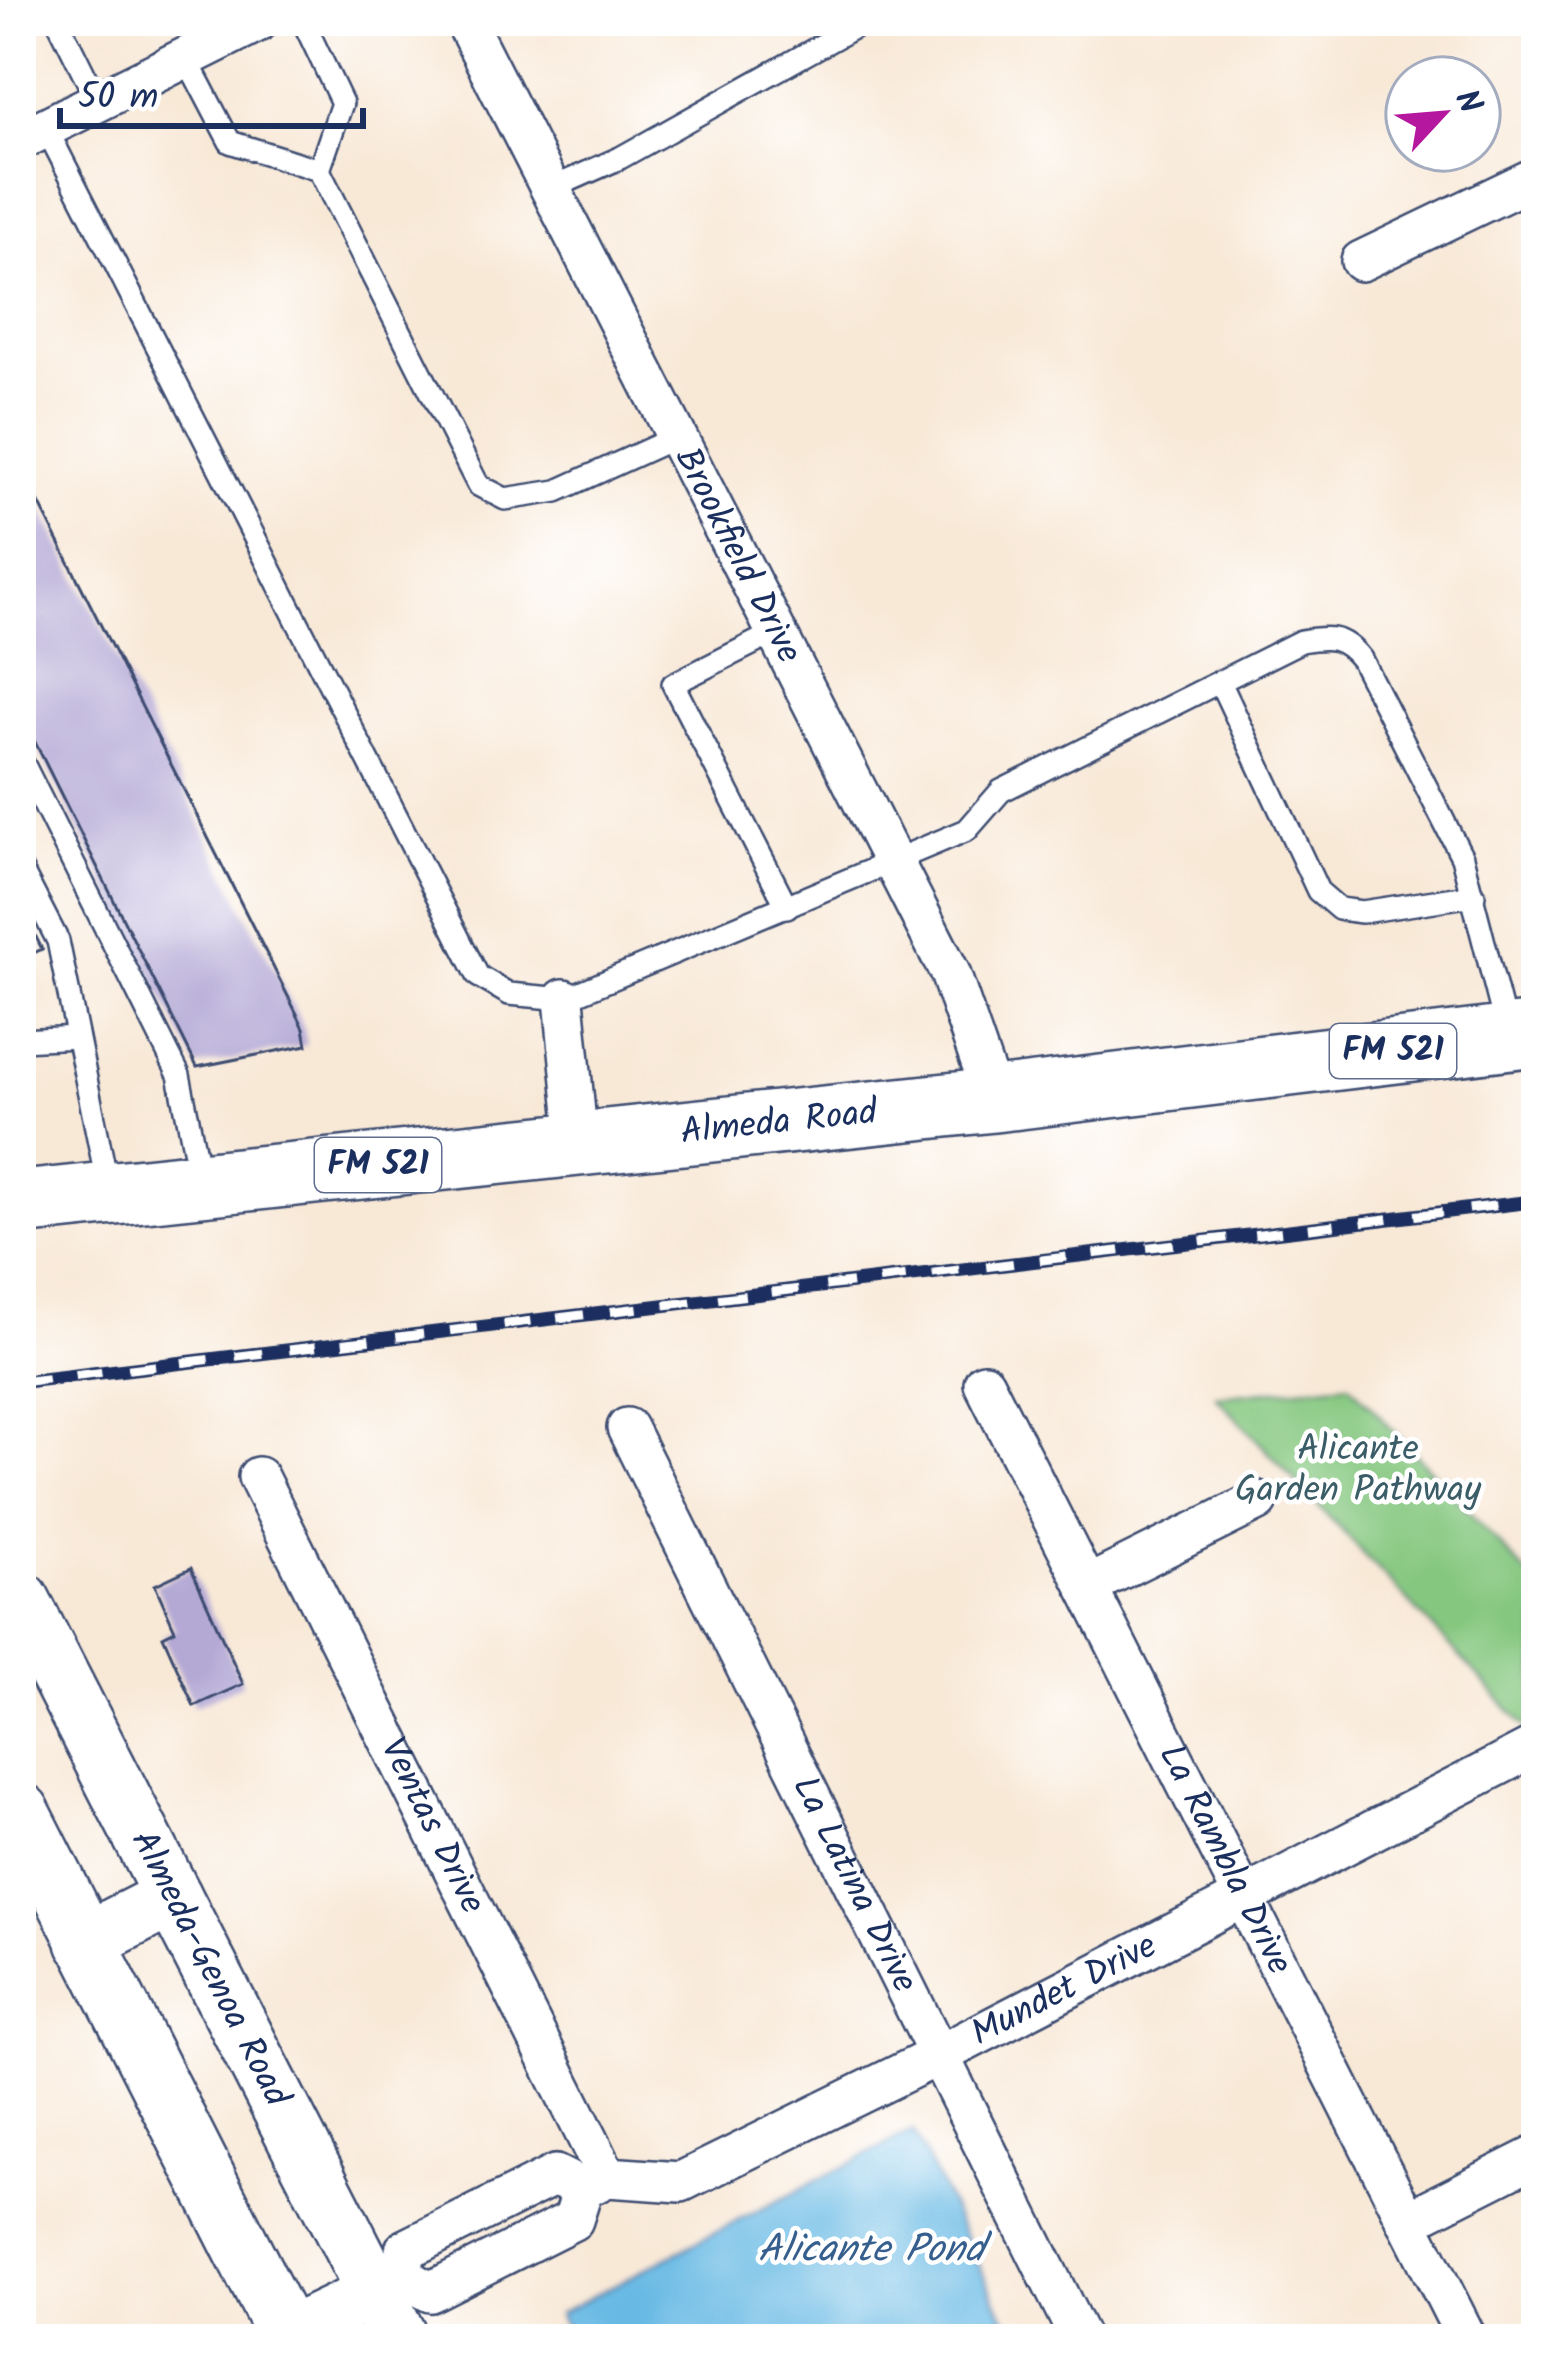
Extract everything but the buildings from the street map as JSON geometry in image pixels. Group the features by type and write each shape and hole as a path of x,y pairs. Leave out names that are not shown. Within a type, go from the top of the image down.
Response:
{"main road":[{"name":"Almeda Road","path":"21,1203 994,1100 1522,1036"},
{"name":"Almeda-Genoa Road","path":"21,1600 172,1898 393,2303"},
{"path":"21,1813 283,2338"},
{"path":"85,1942 172,1898"}],"street":[{"path":"34,134 260,21"},
{"name":"Brookfield Drive","path":"465,21 950,973 994,1100"},
{"path":"1361,261 1536,177"},
{"path":"564,999 578,1144"},
{"name":"La Rambla Drive","path":"984,1383 1467,2339"},
{"name":"La Latina Drive","path":"627,1428 1080,2339"},
{"name":"Ventas Drive","path":"258,1477 595,2183"},
{"path":"1087,1586 1258,1501"},
{"name":"Mundet Drive","path":"595,2183 681,2182 939,2055 1536,1747"},
{"path":"1407,2221 1536,2156"},
{"path":"283,2338 430,2292 487,2236 573,2220 595,2183"}],"lane":[{"path":"58,21 98,102"},
{"path":"303,21 342,103 319,170 478,485 505,499 557,491 676,437"},
{"path":"550,189 620,158 865,21"},
{"path":"186,58 230,142 319,170"},
{"path":"34,134 478,976 509,994 564,999 967,830 1001,791 1301,641 1328,636 1348,642 1361,658 1462,857 1522,1036"},
{"path":"776,632 674,684 787,907"},
{"path":"1220,682 1318,890 1340,909 1363,912 1474,895"},
{"path":"21,759 179,1076 201,1184"},
{"path":"21,868 58,941 110,1194"},
{"path":"21,1040 77,1037"}],"green space":[{"name":"Alicante Garden Pathway","path":"1349,1383 1536,1584 1536,1738 1216,1396"}],"water":[{"name":"Alicante Pond","path":"913,2131 1016,2339 571,2339 558,2314"}],"railway":[{"path":"21,1382 1536,1201"}]}
